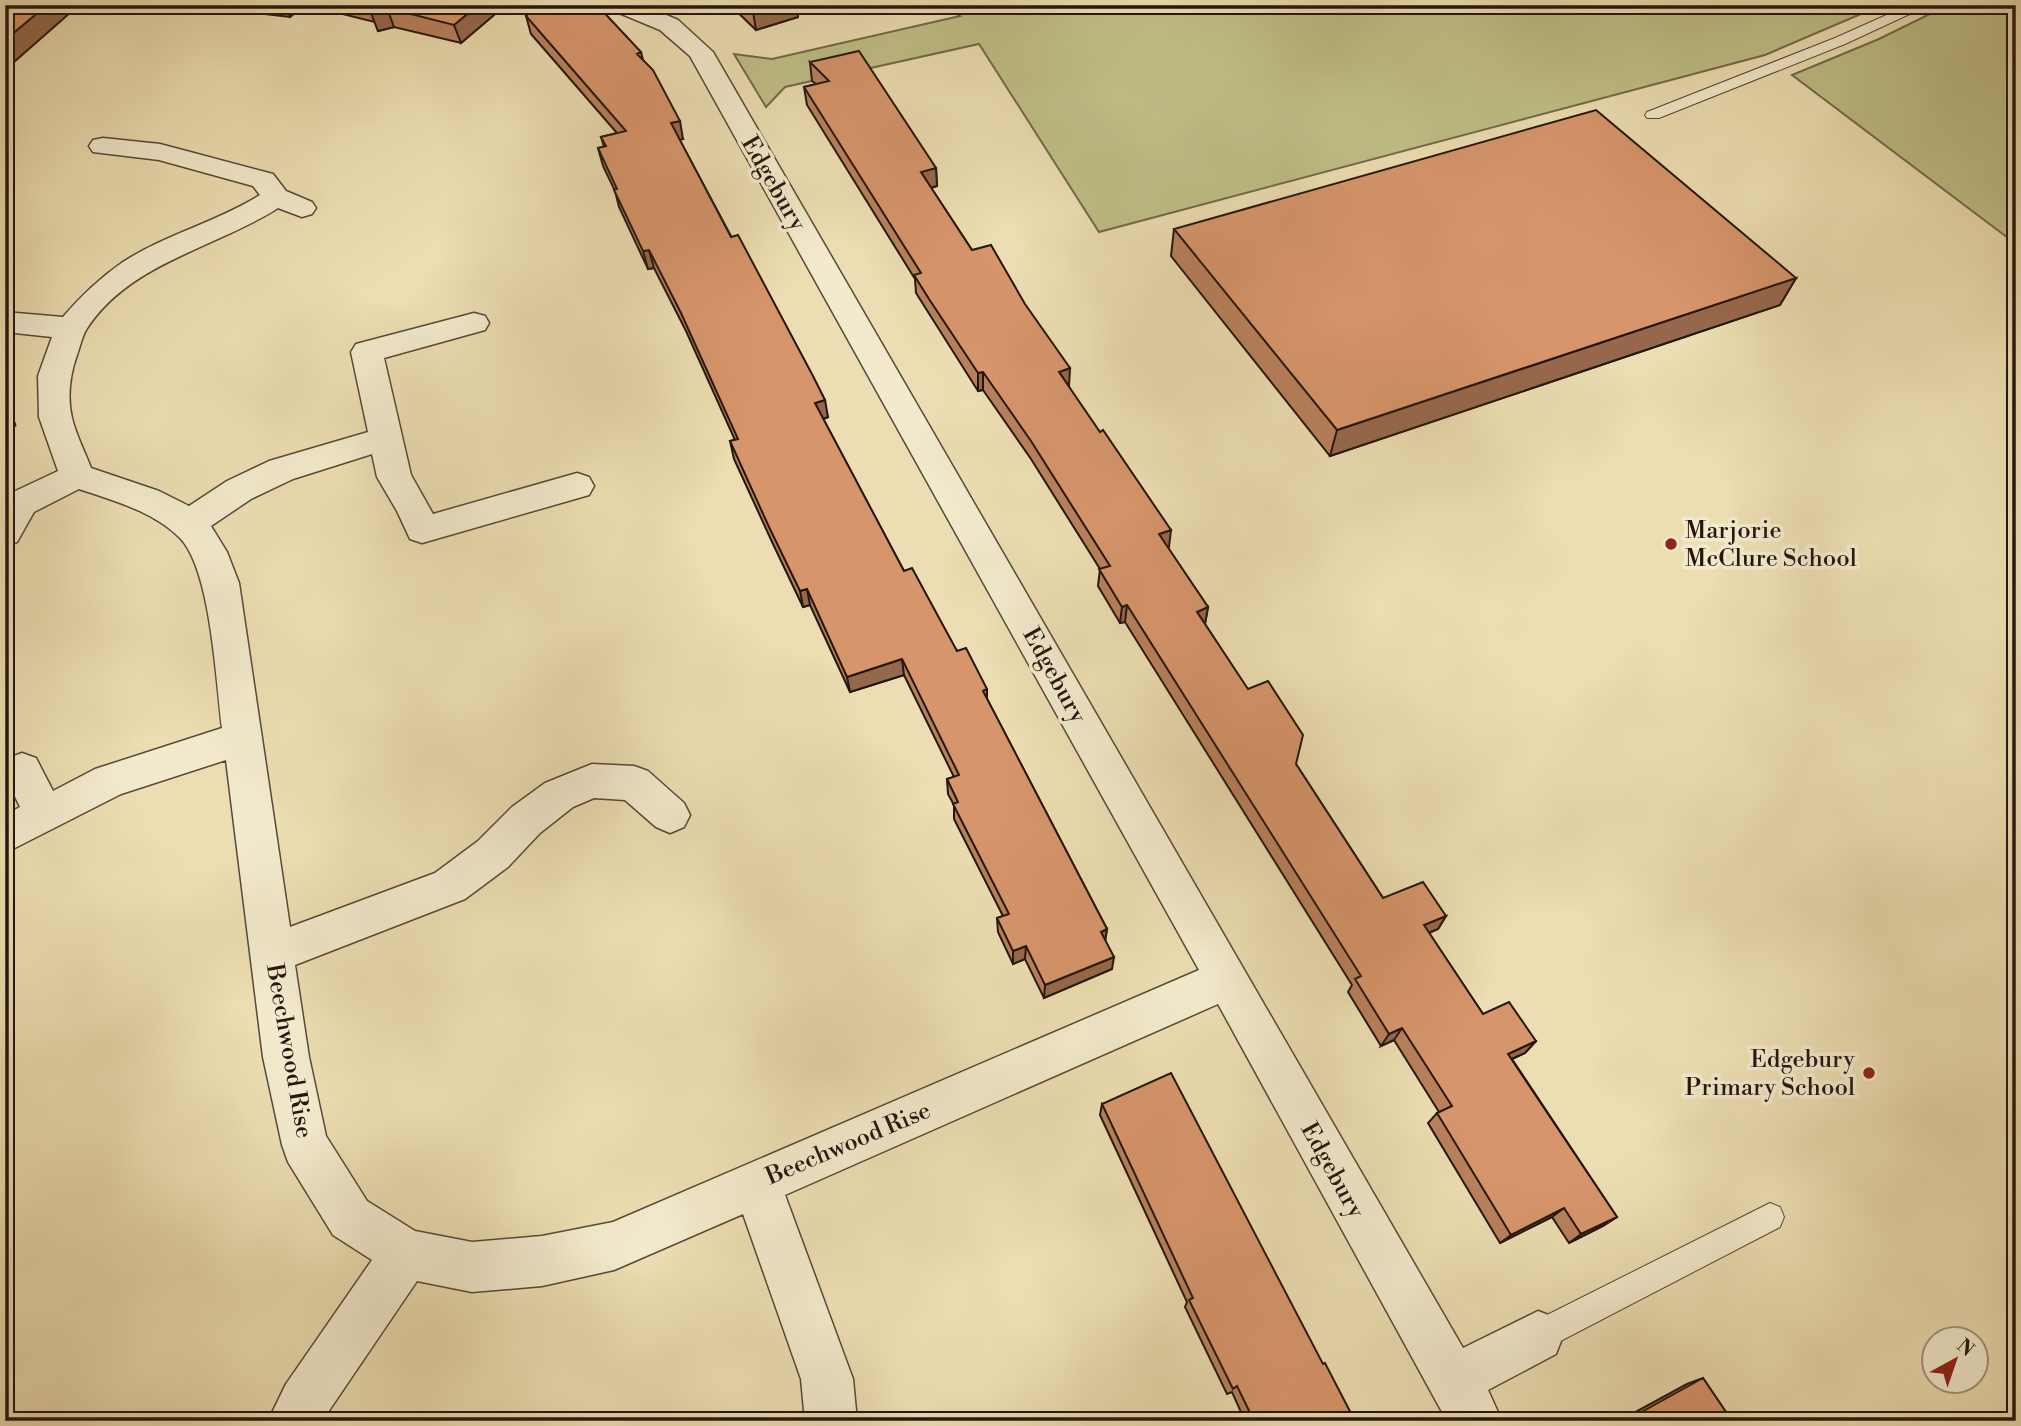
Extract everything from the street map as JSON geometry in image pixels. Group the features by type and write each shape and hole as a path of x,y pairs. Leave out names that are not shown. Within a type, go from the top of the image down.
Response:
{"street":[{"name":"Edgebury","path":"621,5 668,25 700,52 1464,1401 1538,1336"},
{"path":"5,533 21,503 77,476 55,417 54,376 71,328 96,298 135,268 192,239 289,203 263,180 160,152 103,146"},
{"path":"5,322 71,328"},
{"path":"474,323 367,352 394,477 414,509 422,530 577,486"},
{"path":"188,524 239,490 281,470 384,439"},
{"name":"Beechwood Rise","path":"77,476 150,501 188,524 205,544 221,583 286,1057 305,1145 350,1218 406,1254 472,1267 542,1261 614,1246 1226,979"},
{"path":"5,835 109,780 242,738"},
{"path":"22,771 44,814"},
{"path":"272,954 450,886 493,854 526,820 559,795 592,781 634,783 670,816"},
{"path":"756,1182 827,1378 831,1421"},
{"path":"293,1421 303,1402 406,1254"}],"lane":[{"path":"1653,115 1923,5"},
{"path":"1538,1336 1770,1217"}],"shaded area":[{"path":"944,5 1882,5 1765,55 1099,232 979,44 785,87 766,107 734,54 772,59 960,16"},
{"path":"1948,5 2016,5 2016,244 1792,75 1879,39"}],"building":[{"path":"5,5 47,5 5,40"},
{"path":"369,5 478,5 454,25 387,8 371,13"},
{"path":"537,5 597,5 641,52 637,54 653,70 680,121 671,123 731,237 738,235 813,376 825,400 815,403 904,571 912,568 957,651 966,648 987,689 983,691 1107,929 1101,932 1114,957 1045,985 1026,946 1013,951 997,918 1009,914 953,804 958,802 947,779 959,775 902,659 847,677 807,589 800,591 769,527 730,441 738,439 681,313 649,250 643,251 614,190 617,189 598,148 606,146 601,137 626,131 526,16"},
{"path":"746,5 774,5 753,12"},
{"path":"859,51 936,168 921,172 972,250 991,245 1025,304 1070,368 1059,372 1100,432 1103,430 1171,530 1159,534 1208,607 1197,612 1248,689 1268,681 1303,735 1296,764 1383,898 1423,882 1446,916 1424,925 1483,1014 1509,1002 1536,1041 1508,1054 1617,1217 1581,1234 1564,1208 1511,1235 1437,1113 1452,1106 1402,1028 1389,1034 1355,979 1361,976 1127,605 1122,607 1099,569 1110,566 1031,441 983,372 978,373 929,299 914,275 921,273 804,87 829,81 810,62"},
{"path":"1596,110 1796,278 1337,430 1174,229"},
{"path":"1171,1073 1355,1421 1254,1421 1237,1386 1233,1389 1189,1300 1193,1298 1102,1104"},
{"path":"1703,1378 1732,1421 1629,1419"}],"place":[{"name":"Marjorie McClure School","path":"1671,544"},
{"name":"Edgebury Primary School","path":"1869,1073"}]}
